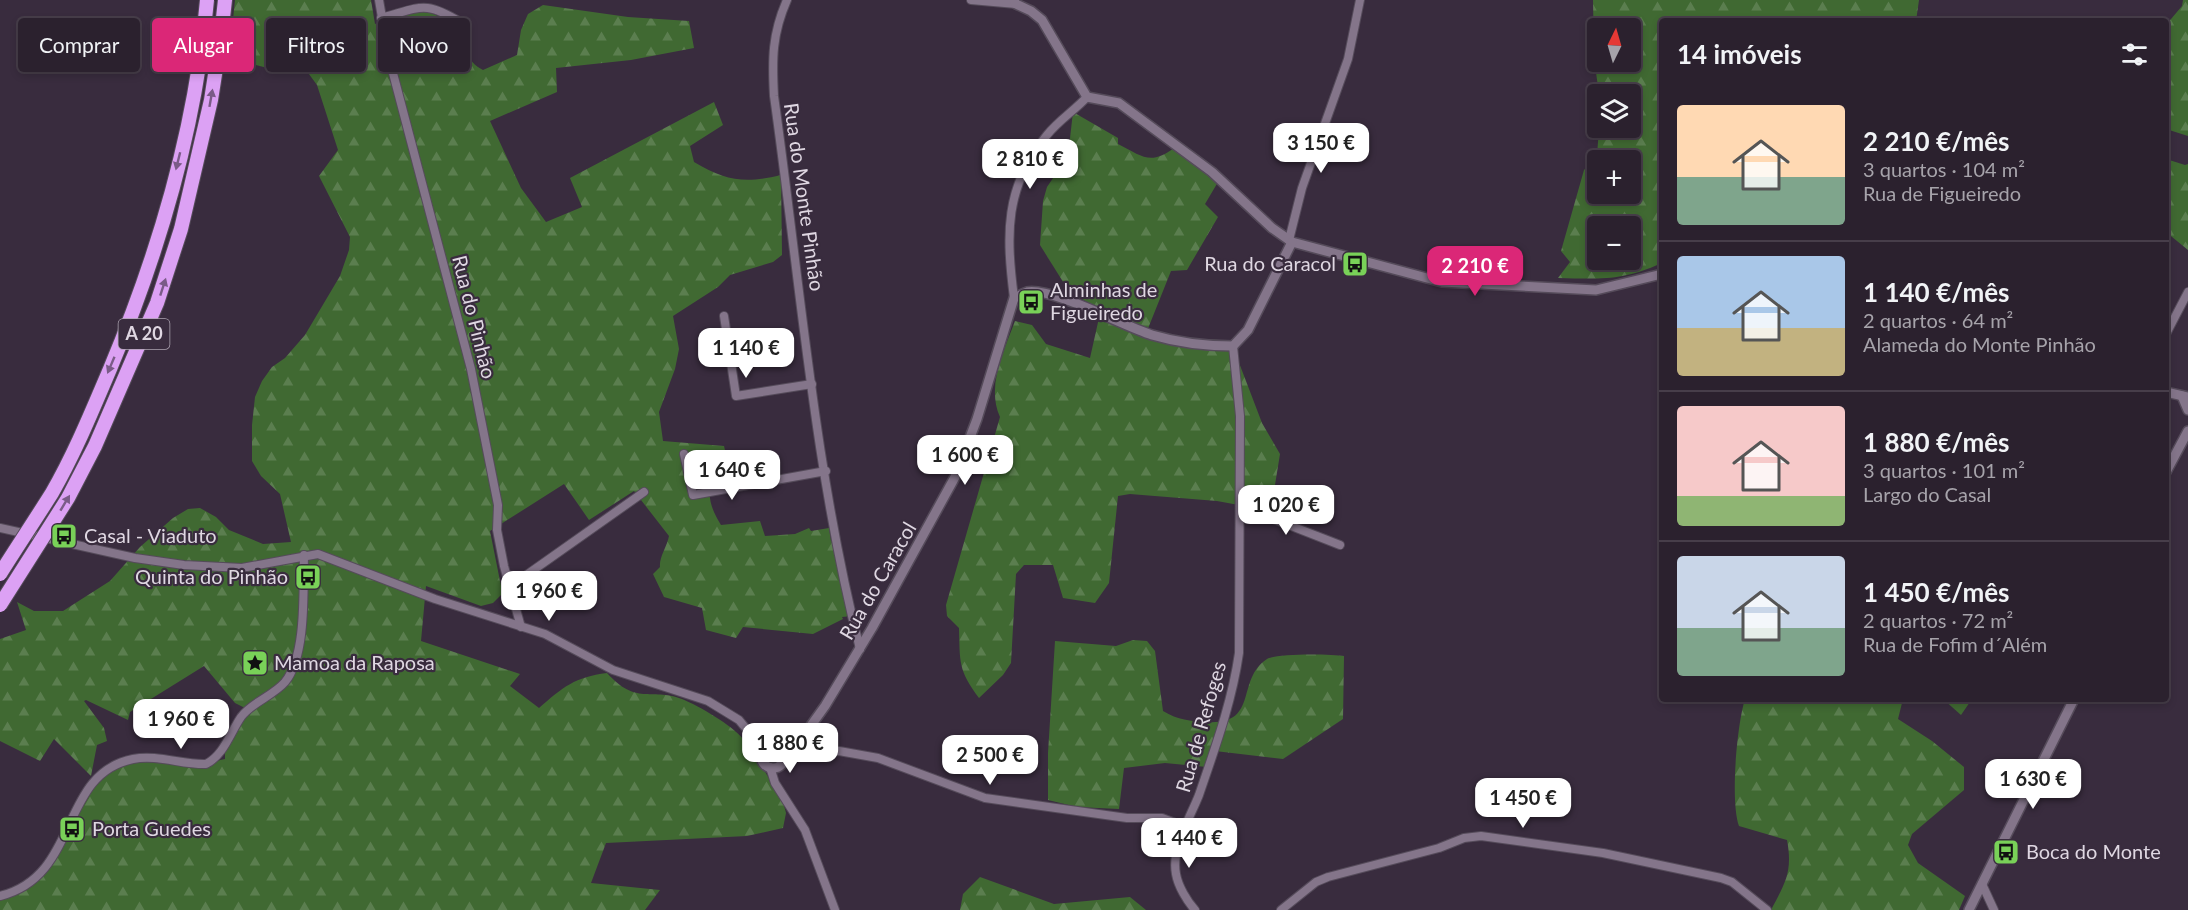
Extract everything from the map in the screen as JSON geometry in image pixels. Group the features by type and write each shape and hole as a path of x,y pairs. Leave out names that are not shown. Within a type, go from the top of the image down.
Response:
{"highway":[{"name":"A 20","path":"0,574 52,492 82,435 140,297 163,224 193,99 207,0"},
{"name":"A 20","path":"0,605 74,488 95,446 157,303 181,229 211,100 225,0"}],"street":[{"name":"Rua do Pinhão","path":"379,0 381,18"},
{"name":"Rua do Monte Pinhão","path":"787,0 776,23 772,54 774,96 812,384 843,580 860,649"},
{"path":"971,0 1015,2 1031,11 1041,20 1087,97 1119,103 1212,172 1272,228 1290,241 1442,282 1596,290 1659,275"},
{"path":"1087,97 1048,134 1030,158 1010,207 1010,266 1014,298 1027,292 1043,293 1069,301 1120,325 1153,335 1179,342 1233,346 1248,330 1290,241 1302,188 1348,59 1360,0"},
{"path":"381,18 412,7 426,5 440,9 454,18"},
{"name":"Rua do Pinhão","path":"393,72 471,369 498,505 497,530 508,588 521,627"},
{"path":"2169,328 2188,292"},
{"name":"Rua do Caracol","path":"789,753 825,706 860,649 928,530 955,477 977,419 1014,298"},
{"path":"724,316 736,396 812,384"},
{"name":"Rua de Refoges","path":"1196,910 1187,901 1176,873 1180,840 1234,686 1239,653 1240,416 1233,346"},
{"path":"2169,393 2185,397 2188,410"},
{"path":"2169,466 2188,431"},
{"path":"684,454 693,495 826,471"},
{"path":"508,588 644,492"},
{"path":"1240,506 1340,545"},
{"path":"0,528 135,558 184,565 242,568 318,554 435,599 545,634 613,670 708,701 739,720 764,749"},
{"path":"0,896 23,888 47,867 57,853 89,786 108,769 136,758 206,764 222,750 243,714 284,683 293,667 298,647 304,555"},
{"path":"1969,910 2073,702"},
{"path":"836,910 806,830 775,783 770,767 762,759 764,749 768,745 777,744 789,753 839,751 878,758 985,798 1127,818 1162,818 1186,827"},
{"path":"770,767 780,766 789,753"},
{"path":"1281,910 1316,882 1328,877 1440,848 1464,838 1481,836 1603,853 1721,878 1732,882 1767,910"},
{"path":"1982,884 1994,910"}],"green space":[{"path":"235,0 371,0 375,24 378,23 378,72 470,72 470,58 483,70 517,55 521,30 528,14 543,5 628,17 689,21 694,48 631,60 556,68 557,92 490,121 521,188 546,222 582,207 570,178 714,102 723,125 690,146 694,162 716,173 736,179 746,180 781,175 782,255 773,262 730,275 718,287 673,316 679,349 675,369 659,412 663,441 724,446 729,468 726,483 711,485 710,495 713,510 721,525 760,521 765,536 795,534 809,528 811,531 829,528 831,541 837,540 852,616 842,617 843,619 813,634 743,627 736,638 706,630 702,608 664,597 653,574 660,567 669,536 634,491 589,520 564,484 490,531 501,586 501,595 493,603 481,606 426,586 421,641 520,674 510,686 539,708 570,684 586,677 607,673 617,683 635,693 671,696 697,706 731,728 754,754 783,802 786,813 783,828 747,836 606,843 591,883 660,890 645,910 0,910 0,896 25,887 44,871 57,852 85,790 96,773 112,762 123,758 144,758 193,766 225,759 225,750 247,709 235,703 204,666 130,712 128,720 84,701 104,728 107,741 97,745 91,776 54,739 40,761 0,741 0,639 26,630 17,602 34,611 63,611 110,581 140,547 173,518 188,509 200,508 216,517 229,530 263,544 291,542 280,494 261,476 252,461 255,397 272,367 285,358 305,335 340,276 349,250 350,237 319,176 338,150 317,85 307,72 366,72 366,18 266,18 266,68 254,64 254,18 233,18"},
{"path":"1593,0 1919,0 1916,18 1659,18 1659,264 1623,276 1558,278 1570,262 1561,251 1584,170 1587,167 1587,204 1641,204 1641,150 1597,150 1598,138 1641,138 1641,84 1598,84 1596,72 1641,72 1641,18 1593,18"},
{"path":"2183,0 2188,0 2188,136 2169,130 2169,21 2182,6"},
{"path":"418,12 441,18 392,18"},
{"path":"1073,112 1118,138 1118,144 1140,155 1158,157 1174,148 1218,182 1205,204 1218,217 1187,270 1171,271 1145,336 1219,340 1233,347 1262,423 1280,454 1274,491 1266,510 1217,501 1130,494 1118,496 1109,583 1095,603 1063,598 1053,565 1024,565 1016,574 1011,663 1003,675 979,698 967,680 961,665 959,628 947,616 946,605 1000,417 995,393 1002,356 1015,321 1032,325 1046,344 1090,358 1101,309 1070,293 1040,245 1043,201 1047,187 1068,156"},
{"path":"2169,160 2188,164 2188,250 2169,234"},
{"path":"1133,640 1147,641 1155,651 1163,711 1179,718 1201,722 1223,721 1234,716 1241,709 1257,668 1267,659 1317,654 1344,656 1343,719 1283,759 1215,751 1207,767 1165,763 1124,768 1119,809 1077,807 1048,800 1048,753 1055,641 1116,646"},
{"path":"1744,702 1902,702 1898,719 1932,741 1964,767 1964,790 1912,834 1908,845 1918,863 1965,896 1959,910 1771,910 1787,877 1789,851 1787,840 1739,826 1736,814 1735,782"},
{"path":"1946,702 1970,702 1961,715"},
{"path":"980,877 1054,904 1130,897 1146,910 960,910 963,894"}],"place":[{"name":"Rua do Caracol","path":"1355,264"},
{"name":"Alminhas de Figueiredo","path":"1031,302"},
{"name":"Casal - Viaduto","path":"64,536"},
{"name":"Quinta do Pinhão","path":"308,577"},
{"name":"Mamoa da Raposa","path":"255,663"},
{"name":"Porta Guedes","path":"72,829"},
{"name":"Boca do Monte","path":"2006,852"}]}
